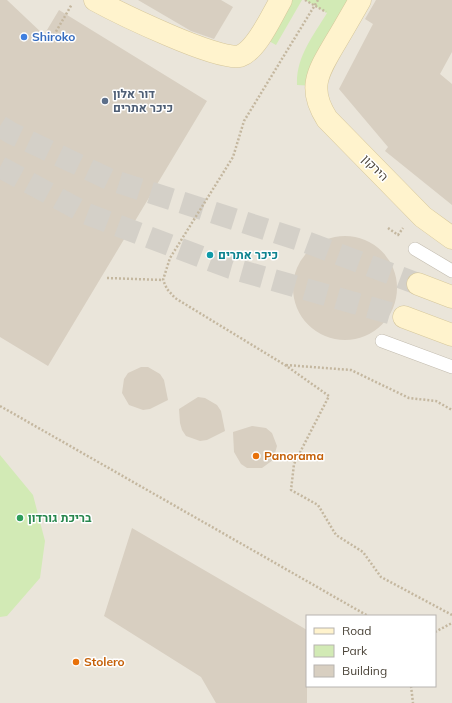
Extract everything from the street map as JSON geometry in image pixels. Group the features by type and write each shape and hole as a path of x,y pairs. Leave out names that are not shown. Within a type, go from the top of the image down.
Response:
{"street":[{"path":"96,0 170,35 219,54 230,56 240,56 251,48 281,0"},
{"name":"הירקון","path":"360,0 319,70 316,86 319,108 326,120 423,216 452,238"},
{"path":"418,284 452,297"},
{"path":"404,317 452,336"}],"lane":[{"path":"415,249 452,271"},
{"path":"382,341 452,367"}],"path":[{"path":"50,42 74,0"},
{"path":"318,0 272,78 244,121 233,157 170,258 163,280 167,289 175,298 286,365 329,396 294,464 291,490 318,505 336,535 363,552 381,577 452,615"},
{"path":"388,228 398,235"},
{"path":"107,278 163,280"},
{"path":"286,365 351,370 409,398 436,401 452,410"},
{"path":"0,406 365,615"},
{"path":"436,631 452,623"},
{"path":"411,687 413,703"}],"shaded area":[{"path":"0,0 452,0 452,703 0,703"}],"green space":[{"path":"281,0 302,0 276,45 260,36"},
{"path":"305,0 360,0 316,86 297,85 297,75 306,47 327,13"},
{"name":"בריכת גורדון","path":"0,455 33,495 45,541 40,578 7,616 0,617"}],"building":[{"path":"0,0 7,0 44,35 59,10 207,101 48,366 0,337"},
{"path":"138,0 221,0 233,7 214,39 191,31"},
{"path":"376,0 452,0 452,52 440,74 452,84 452,205 385,151 388,147 339,89 373,24 365,19"},
{"path":"345,236 365,240 382,251 393,268 397,288 393,308 382,325 365,336 345,340 325,336 308,325 297,308 293,288 297,268 308,251 325,240"},
{"path":"141,367 148,367 160,374 164,380 168,400 150,409 143,410 129,405 122,393 124,379 128,373"},
{"path":"198,397 205,398 217,405 221,411 225,431 207,440 200,441 186,436 182,430 179,409"},
{"path":"252,426 266,428 272,433 277,446 273,460 262,468 247,468 241,464 234,452 233,432"},
{"path":"132,528 306,629 307,703 216,703 201,677 104,616"}],"tunnel":[{"path":"0,126 11,133 111,180 306,242 418,284"},
{"path":"0,167 87,214 231,268 404,317"}],"place":[{"name":"Shiroko","path":"24,37"},
{"name":"דור אלון כיכר אתרים","path":"105,101"},
{"name":"כיכר אתרים","path":"210,255"},
{"name":"Panorama","path":"256,456"},
{"name":"בריכת גורדון","path":"20,518"},
{"name":"Stolero","path":"76,662"}]}
